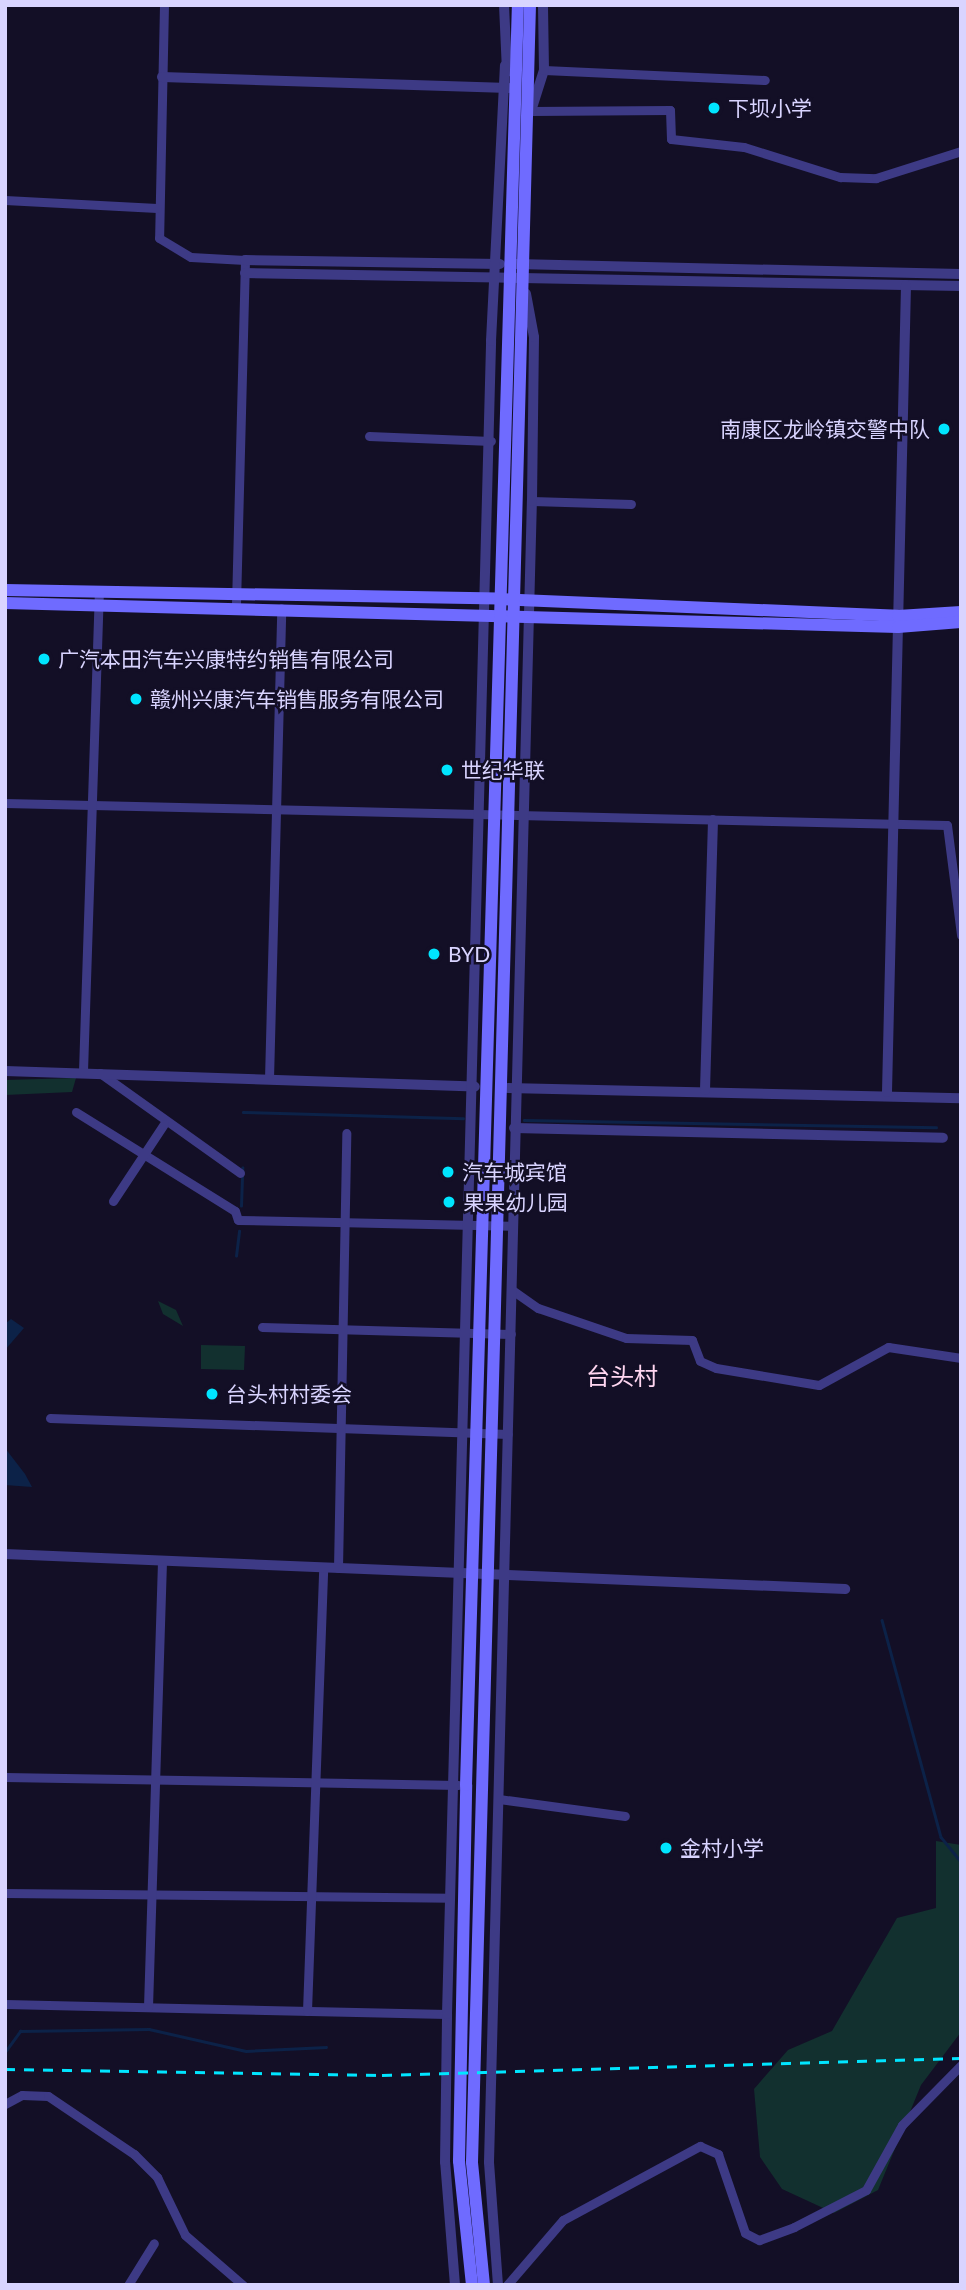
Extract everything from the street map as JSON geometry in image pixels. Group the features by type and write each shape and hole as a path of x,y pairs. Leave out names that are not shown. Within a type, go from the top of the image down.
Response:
{"main road":[{"path":"518,5 511,88 524,111"},
{"path":"487,1434 482,1333 485,1226 477,1087 492,615 516,271 530,5"},
{"path":"484,2285 472,2162 483,1574 487,1434 495,1334 499,1226 500,1088 514,616 516,271"},
{"path":"5,590 98,598 236,602 514,599 898,621 961,612"},
{"path":"5,603 98,598"},
{"path":"236,602 281,608 529,617 961,622"},
{"path":"472,2285 459,2161 460,1785 483,1574"}],"street":[{"path":"164,5 157,208 159,238 174,252 245,260 495,264 516,271 961,286"},
{"path":"493,599 491,441 495,264 511,88 505,65 504,5"},
{"path":"543,5 544,70 524,111 670,110 671,139 744,147 840,177 876,178 961,150"},
{"path":"544,70 765,80"},
{"path":"162,77 511,88"},
{"path":"5,200 157,208"},
{"path":"236,602 245,260"},
{"path":"498,2285 489,2162 511,1334 514,1088 530,600 534,337 516,271"},
{"path":"245,272 495,277 516,271 961,274"},
{"path":"887,1092 905,285"},
{"path":"369,436 491,441"},
{"path":"532,501 631,504"},
{"path":"83,1072 98,598"},
{"path":"269,1079 281,608"},
{"path":"5,803 947,825 961,935"},
{"path":"705,1090 713,820"},
{"path":"5,1071 500,1088 887,1092 961,1098"},
{"path":"100,1073 164,1124 240,1173"},
{"path":"455,2285 444,2162 450,1898 460,1785 462,1333 466,1226 477,1087"},
{"path":"76,1112 235,1211 238,1220 513,1226"},
{"path":"113,1201 164,1124"},
{"path":"514,1128 943,1138"},
{"path":"338,1568 346,1133"},
{"path":"512,1290 538,1308 626,1338 692,1340 700,1361 716,1368 818,1385 888,1347 961,1359"},
{"path":"262,1327 511,1334"},
{"path":"50,1418 508,1434"},
{"path":"5,1554 845,1589"},
{"path":"148,2007 162,1561"},
{"path":"307,2011 323,1567"},
{"path":"5,1777 460,1785"},
{"path":"499,1799 625,1816"},
{"path":"5,1893 450,1898"},
{"path":"5,2004 447,2014"},
{"path":"507,2285 563,2220 700,2146 718,2154 745,2232 760,2240 794,2227 866,2190 902,2125 961,2065"},
{"path":"5,2105 22,2095 48,2096 134,2154 157,2177 185,2235 243,2285"},
{"path":"128,2285 154,2243"}],"green space":[{"path":"76,1078 72,1092 5,1095 5,1080"},
{"path":"158,1301 176,1310 183,1326 163,1314"},
{"path":"201,1345 245,1346 244,1370 201,1369"},
{"path":"936,1841 961,1845 961,2032 921,2085 878,2190 834,2213 782,2189 760,2157 754,2089 788,2050 832,2031 897,1918 936,1908"}],"water":[{"path":"11,1319 24,1328 5,1350 5,1324"},
{"path":"5,1448 25,1474 32,1487 5,1485"}],"waterway":[{"path":"243,1112 463,1118"},
{"path":"524,1120 936,1127"},
{"path":"241,1206 242,1168"},
{"path":"236,1256 239,1231"},
{"path":"882,1620 941,1837 961,1862"},
{"path":"5,2052 20,2031 149,2029 246,2051 326,2047"}],"railway":[{"path":"5,2069 382,2075 961,2058"}],"place":[{"name":"下坝小学","path":"714,108"},
{"name":"南康区龙岭镇交警中队","path":"944,429"},
{"name":"广汽本田汽车兴康特约销售有限公司","path":"44,659"},
{"name":"赣州兴康汽车销售服务有限公司","path":"136,699"},
{"name":"世纪华联","path":"447,770"},
{"name":"BYD","path":"434,954"},
{"name":"汽车城宾馆","path":"448,1172"},
{"name":"果果幼儿园","path":"449,1202"},
{"name":"台头村村委会","path":"212,1394"},
{"name":"金村小学","path":"666,1848"}],"district":[{"name":"台头村","path":"622,1376"}]}
